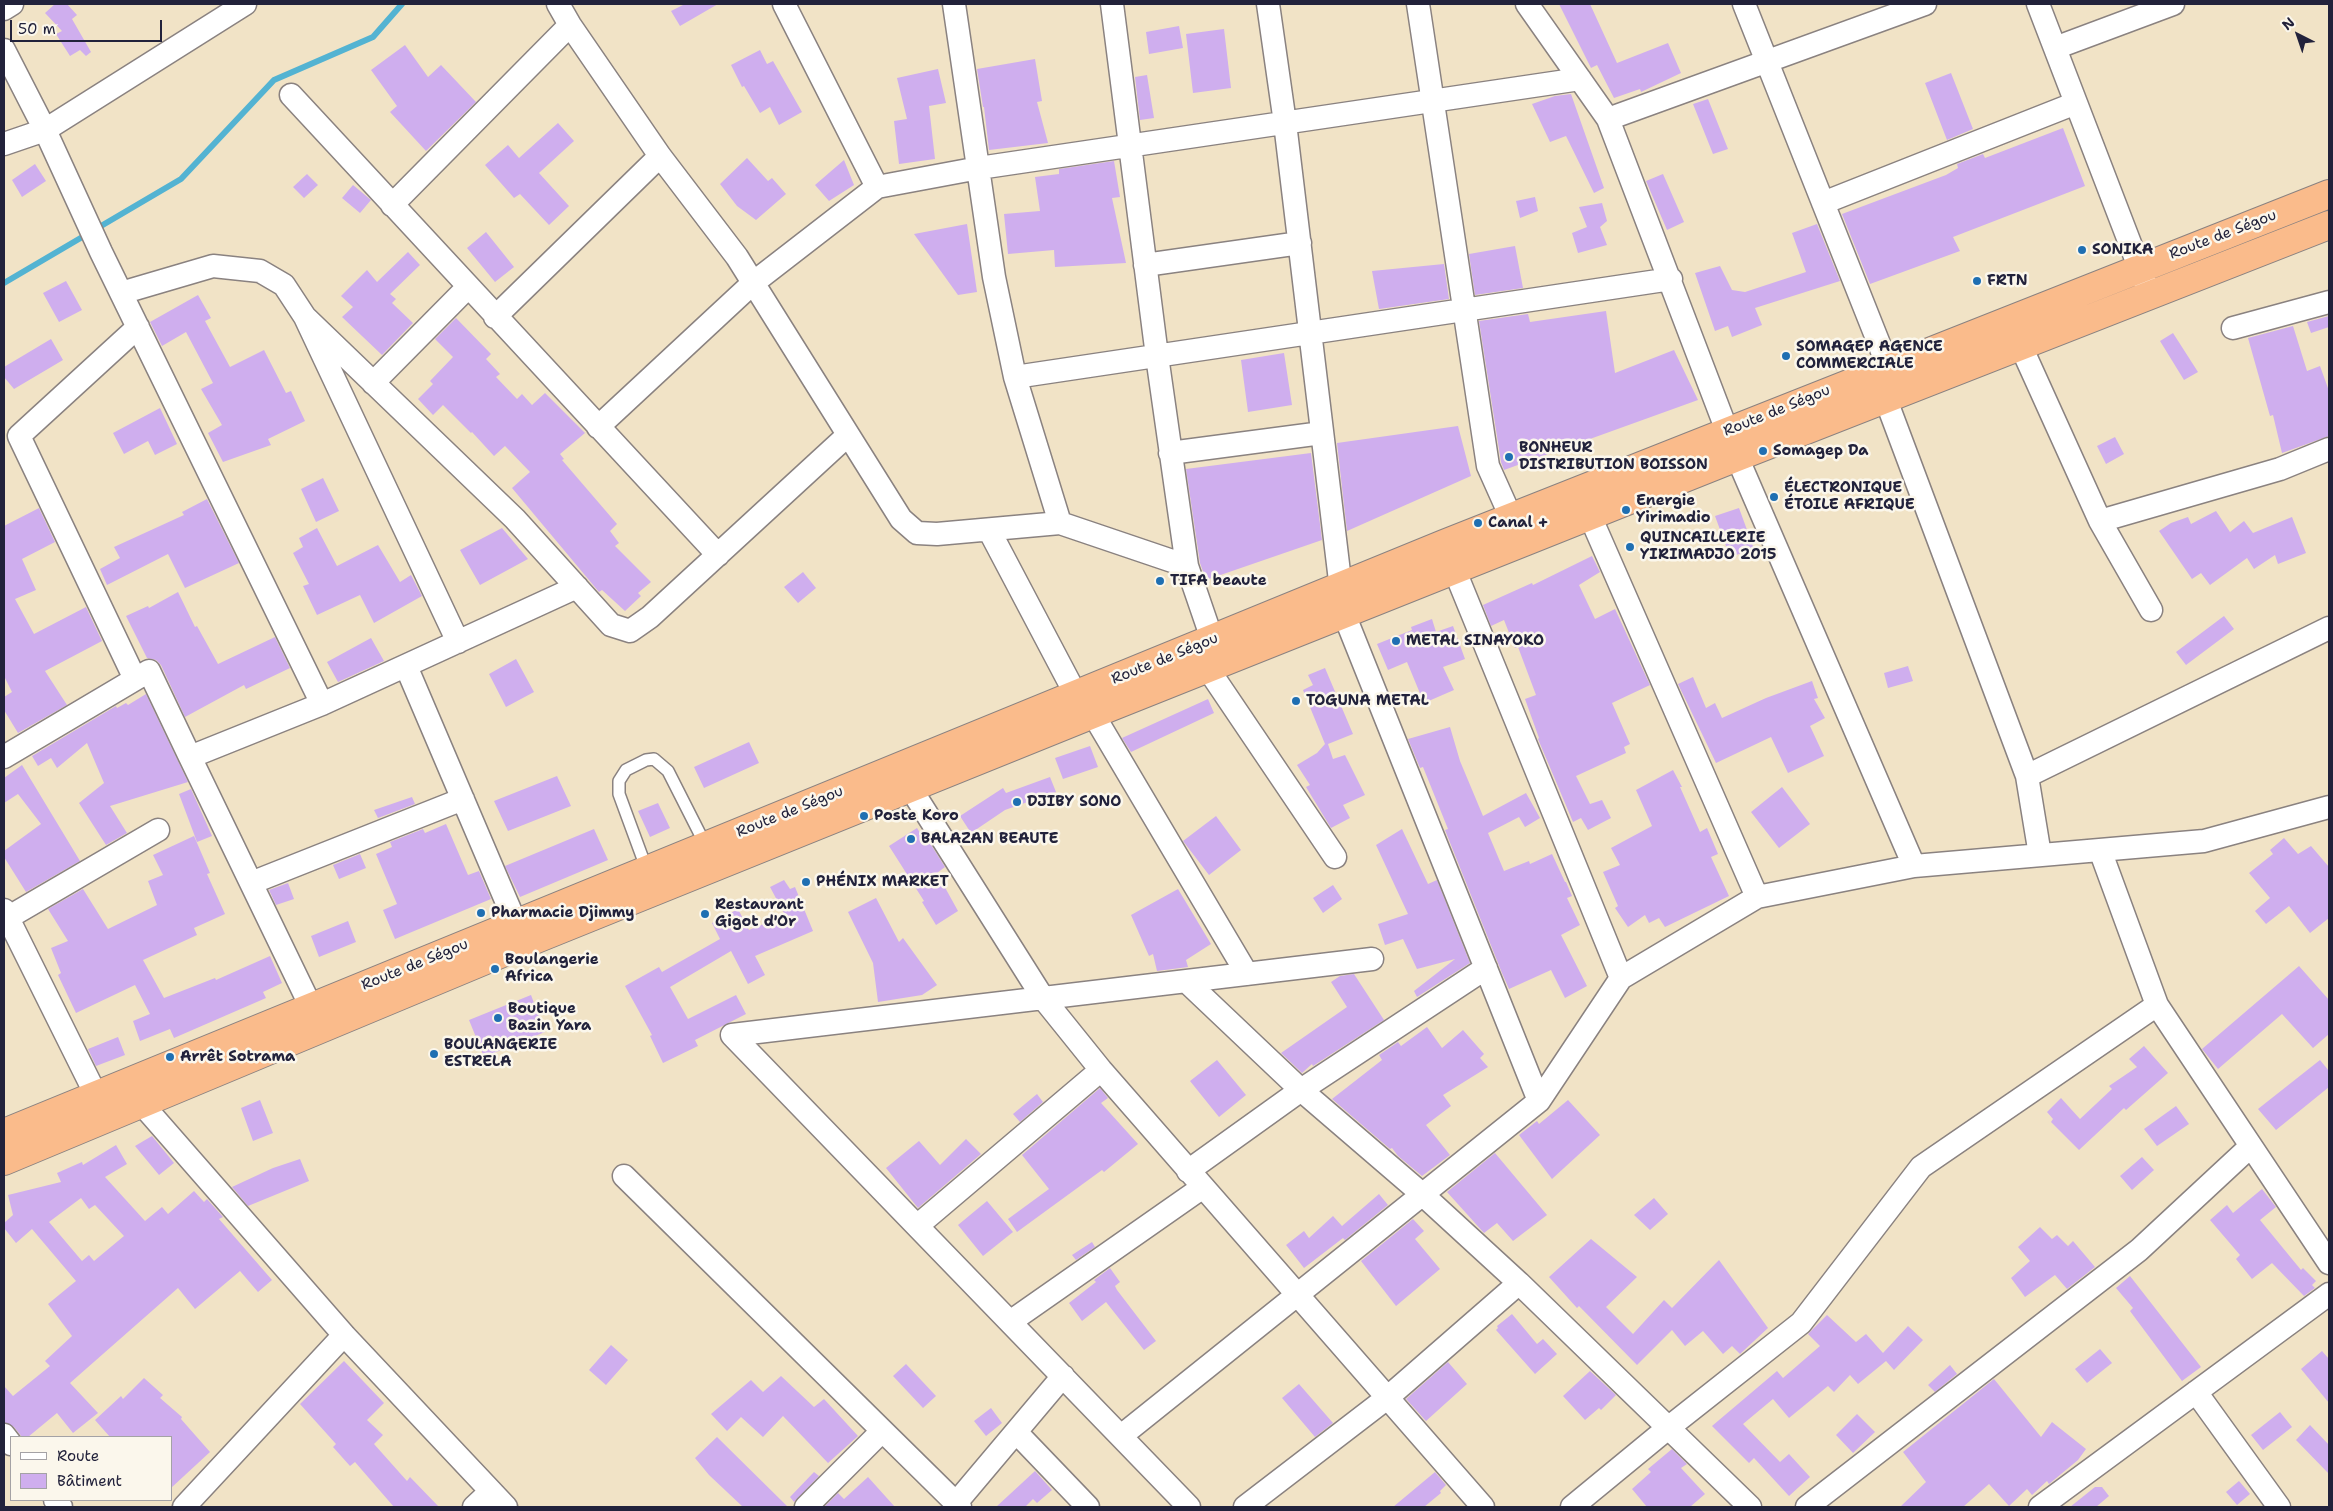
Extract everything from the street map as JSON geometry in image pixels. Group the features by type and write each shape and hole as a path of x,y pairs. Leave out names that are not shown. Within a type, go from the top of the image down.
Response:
{"highway":[{"name":"Route de Ségou","path":"4,1133 311,1007 520,934 911,789 1085,704 1212,639 1444,544 1888,367 2329,195"},
{"name":"Route de Ségou","path":"4,1161 141,1103 520,934 647,870 706,846 1085,704 1208,669 1590,516 2021,348 2329,225"}],"street":[{"path":"4,9 12,4"},
{"path":"4,144 45,130 245,4"},
{"path":"558,4 570,25 660,156 737,257 901,519 917,533 937,534 1060,523 1186,566"},
{"path":"784,4 877,187"},
{"path":"954,4 994,277 1015,377 1060,523"},
{"path":"1112,4 1186,566 1212,639"},
{"path":"1268,4 1300,243 1344,614 1539,1101"},
{"path":"1418,4 1488,466 1523,543"},
{"path":"1527,4 1608,119 1671,279 1737,458 1914,866"},
{"path":"1744,4 1888,367 1892,397 2027,776 2040,855"},
{"path":"2038,4 2150,296"},
{"path":"2055,48 2173,4"},
{"path":"1608,119 1912,6"},
{"path":"392,205 570,25"},
{"path":"4,50 45,130 101,252 322,704"},
{"path":"598,427 753,283 877,187 978,168 1580,79"},
{"path":"291,95 495,317 718,555"},
{"path":"1823,202 2076,103"},
{"path":"495,317 660,156"},
{"path":"1145,265 1300,243"},
{"path":"121,293 213,266 260,270 284,284 306,317 458,642"},
{"path":"1015,377 1671,279"},
{"path":"373,382 468,287"},
{"path":"2233,328 2329,302"},
{"path":"306,317 515,519 611,625 630,631 650,618 848,435"},
{"path":"2009,320 2100,521 2151,610"},
{"path":"136,679 19,436 138,327"},
{"path":"1170,453 1322,433"},
{"path":"2100,521 2280,469 2329,449"},
{"path":"1590,516 1757,896"},
{"path":"989,530 1085,704 1247,974"},
{"path":"1444,544 1622,978"},
{"path":"190,757 322,704 577,587"},
{"path":"2027,776 2329,628"},
{"path":"406,666 520,934"},
{"path":"1208,669 1335,857"},
{"path":"6,749 149,671 311,1007"},
{"path":"911,789 1043,998 1101,1070 1483,1507"},
{"path":"251,883 463,799"},
{"path":"1120,1436 1539,1101 1622,978 1757,896 1914,866 2204,841 2329,808"},
{"path":"96,1095 5,916 158,830"},
{"path":"2100,850 2157,1005 2329,1263"},
{"path":"1189,1507 732,1035 1372,960"},
{"path":"1010,1322 1196,1179 1301,1090 1486,968"},
{"path":"1186,981 1301,1090 1422,1194 1519,1284 1750,1507"},
{"path":"1572,1507 1801,1322 1921,1166 2157,1005"},
{"path":"917,1226 1101,1070"},
{"path":"141,1103 344,1335 506,1507"},
{"path":"1807,1507 2139,1250 2251,1146"},
{"path":"624,1176 958,1505 1062,1376"},
{"path":"1245,1507 1387,1398 1519,1284"},
{"path":"2040,1507 2329,1294"},
{"path":"184,1507 344,1335"},
{"path":"2196,1392 2279,1507"},
{"path":"806,1507 882,1431"},
{"path":"1016,1432 1088,1507"},
{"path":"474,1507 491,1491"}],"lane":[{"path":"647,870 619,794 619,781 626,770 646,760 654,759 668,771 706,846"}],"building":[{"path":"55,4 67,4 77,15 72,19 91,52 86,56 80,50 70,56 56,34 62,31 45,13"},
{"path":"685,4 718,4 680,26 671,11"},
{"path":"1559,4 1590,4 1617,63 1668,43 1681,73 1641,92 1640,89 1614,98 1597,65 1591,68"},
{"path":"1179,26 1183,48 1149,54 1146,32"},
{"path":"1224,29 1231,88 1193,93 1186,34"},
{"path":"405,45 428,77 441,65 476,102 426,151 390,112 397,106 371,70"},
{"path":"760,50 767,64 773,61 802,112 779,125 770,107 760,113 744,86 742,87 731,65"},
{"path":"1035,59 1042,101 1037,102 1048,143 989,150 977,69"},
{"path":"938,69 946,103 929,106 935,159 899,164 894,121 907,119 897,78"},
{"path":"1951,73 1973,129 1947,140 1925,83"},
{"path":"1147,75 1154,118 1140,120 1135,77"},
{"path":"1571,94 1604,188 1594,193 1566,136 1550,142 1532,104 1555,96"},
{"path":"1708,99 1728,149 1713,154 1693,104"},
{"path":"558,123 574,141 539,173 569,206 549,225 520,194 514,198 485,165 508,145 519,158"},
{"path":"2063,128 2085,186 1953,237 1960,251 1870,284 1842,214 1946,175 1958,168 1957,164 1983,154 1985,158"},
{"path":"747,158 768,181 772,178 786,194 756,220 737,206 720,184"},
{"path":"844,160 854,185 829,201 815,185"},
{"path":"1114,161 1120,197 1112,198 1126,263 1055,267 1054,250 1008,254 1004,214 1040,211 1035,177 1059,174 1059,169"},
{"path":"35,164 46,181 22,197 12,180"},
{"path":"307,174 318,185 304,198 293,187"},
{"path":"1663,174 1684,222 1667,230 1646,181"},
{"path":"353,185 371,200 360,213 342,198"},
{"path":"1535,197 1538,211 1520,218 1516,201"},
{"path":"1602,203 1607,221 1600,227 1607,245 1578,253 1572,233 1587,227 1579,207"},
{"path":"967,224 977,292 958,295 914,234"},
{"path":"1817,224 1840,281 1755,308 1762,325 1732,337 1728,326 1715,331 1695,273 1720,266 1732,290 1745,292 1806,272 1792,233"},
{"path":"486,232 514,267 495,282 467,248"},
{"path":"1515,246 1523,288 1475,295 1469,254"},
{"path":"408,252 420,265 390,294 396,299 392,303 413,323 382,355 342,317 353,307 341,296 367,270 377,282"},
{"path":"1444,264 1449,299 1379,309 1372,271"},
{"path":"66,281 82,310 59,322 43,293"},
{"path":"198,295 211,318 205,321 230,367 264,350 286,393 291,391 305,421 268,439 271,445 223,462 208,433 222,425 201,389 213,383 186,332 162,346 150,322"},
{"path":"1606,311 1615,373 1674,350 1698,400 1504,470 1501,462 1479,321 1528,314 1530,322"},
{"path":"2329,316 2329,327 2311,333 2307,322"},
{"path":"456,318 491,354 486,359 500,374 496,377 517,399 522,394 532,405 545,393 585,433 560,454 564,459 562,460 617,524 610,531 619,543 615,546 651,582 638,593 641,596 625,611 602,590 599,592 512,488 530,472 505,446 494,456 443,405 433,415 418,399 433,384 430,381 453,357 435,339"},
{"path":"2293,326 2307,371 2320,366 2329,391 2329,436 2282,453 2273,415 2270,416 2248,338"},
{"path":"2173,333 2198,372 2184,380 2160,341"},
{"path":"51,339 63,360 14,389 4,377 4,367"},
{"path":"1284,353 1292,405 1248,412 1241,360"},
{"path":"160,408 177,444 155,455 148,441 124,454 113,433"},
{"path":"1458,426 1471,476 1347,531 1337,443"},
{"path":"2115,437 2124,454 2106,464 2097,446"},
{"path":"1311,453 1322,540 1206,580 1200,563 1186,469"},
{"path":"323,478 339,511 316,522 301,489"},
{"path":"207,499 239,563 185,588 168,554 107,585 100,569 120,558 114,547 184,515 182,512"},
{"path":"39,508 55,542 22,559 36,590 15,599 34,634 86,607 102,641 45,671 67,705 18,733 4,710 4,697 12,692 4,676 4,526"},
{"path":"1739,508 1754,549 1730,557 1715,516"},
{"path":"2216,511 2230,532 2244,521 2253,533 2292,517 2306,553 2278,564 2275,555 2254,569 2247,558 2210,585 2201,573 2192,579 2159,531 2171,523 2188,517 2191,524"},
{"path":"317,528 337,566 378,545 400,582 411,575 422,596 374,623 360,595 317,615 303,586 309,584 293,553 303,547 299,538"},
{"path":"502,528 528,559 480,585 460,550"},
{"path":"1592,556 1600,572 1579,585 1595,619 1615,609 1650,685 1612,703 1630,744 1624,747 1626,753 1576,776 1590,804 1602,800 1611,818 1588,830 1581,818 1573,822 1538,739 1525,699 1536,695 1518,647 1515,648 1504,620 1491,626 1483,605 1532,583 1533,585"},
{"path":"803,572 816,588 798,603 784,587"},
{"path":"178,592 195,627 197,626 218,664 275,637 290,668 246,689 244,685 185,717 161,665 156,660 147,658 126,616 148,606 149,608"},
{"path":"2224,616 2234,629 2186,665 2176,652"},
{"path":"1432,619 1436,632 1453,626 1465,659 1443,667 1454,690 1424,703 1407,662 1388,670 1377,644 1412,630 1411,627"},
{"path":"371,638 384,661 338,682 327,662"},
{"path":"516,659 534,692 506,707 489,674"},
{"path":"1908,666 1913,681 1888,688 1884,673"},
{"path":"1325,668 1353,734 1328,744 1333,759 1345,755 1365,795 1343,805 1350,818 1331,828 1306,787 1310,785 1297,765 1317,753 1325,744 1303,690 1313,685 1308,675"},
{"path":"1693,677 1706,708 1715,703 1722,718 1766,698 1812,681 1818,698 1814,699 1825,718 1810,726 1824,756 1788,773 1771,737 1716,763 1678,684"},
{"path":"146,694 188,782 110,806 127,833 106,845 79,803 104,783 87,743 57,768 51,758 38,766 32,756 116,706 117,708 126,703 128,705"},
{"path":"1208,699 1214,713 1131,752 1122,738"},
{"path":"1450,727 1460,761 1483,816 1526,793 1540,818 1525,827 1519,817 1488,833 1504,871 1529,861 1530,864 1552,854 1566,882 1572,896 1567,898 1580,925 1561,935 1587,986 1565,998 1551,970 1509,989 1502,973 1445,830 1448,829 1423,767 1420,768 1408,739"},
{"path":"749,742 759,763 704,788 694,767"},
{"path":"1090,746 1098,767 1063,779 1055,758"},
{"path":"22,765 80,861 26,892 4,857 4,851 41,824 18,794 4,803 4,778"},
{"path":"1673,770 1700,832 1707,828 1718,854 1711,857 1729,896 1665,927 1659,918 1649,923 1645,915 1628,927 1615,908 1618,906 1603,872 1620,865 1611,848 1652,826 1636,790"},
{"path":"557,776 571,806 508,831 494,801"},
{"path":"1050,777 1056,792 1005,810 971,833 960,816 1003,788 1006,793"},
{"path":"1782,787 1810,824 1779,848 1751,812"},
{"path":"191,789 212,836 197,842 179,794"},
{"path":"412,797 415,804 378,818 374,810"},
{"path":"658,803 670,828 650,837 638,811"},
{"path":"1216,816 1241,850 1209,875 1183,841"},
{"path":"446,824 468,875 479,871 491,899 395,939 383,910 397,904 376,854 392,847 390,842 423,829 425,833"},
{"path":"917,828 926,842 928,840 945,867 937,873 958,911 936,925 922,902 924,901 889,846"},
{"path":"594,829 608,860 520,897 505,866"},
{"path":"1402,829 1428,884 1437,880 1470,963 1417,997 1414,991 1455,959 1417,969 1403,939 1385,945 1378,924 1408,914 1376,845"},
{"path":"194,836 210,873 207,874 225,914 194,928 197,935 143,960 164,998 215,978 216,980 270,956 282,983 263,992 266,998 174,1038 170,1029 140,1041 133,1021 150,1014 135,985 76,1013 58,975 61,973 51,948 68,941 48,909 83,889 108,929 157,905 148,881 163,875 153,855"},
{"path":"2284,838 2298,854 2311,846 2329,867 2329,918 2310,933 2289,906 2266,924 2255,911 2270,898 2249,873 2273,854 2270,850"},
{"path":"360,854 366,868 339,879 333,865"},
{"path":"784,880 790,889 795,887 813,931 755,956 765,975 748,984 731,951 670,987 688,1019 736,995 746,1014 695,1040 698,1046 663,1063 650,1036 652,1035 625,986 659,967 662,972 720,939 712,923 738,909 749,930 785,915 770,887"},
{"path":"288,883 294,899 276,905 269,890"},
{"path":"1333,885 1342,899 1323,913 1313,898"},
{"path":"1178,889 1211,944 1186,960 1188,967 1157,971 1153,954 1149,956 1131,915"},
{"path":"876,898 899,942 903,938 937,985 922,995 878,1002 873,963 848,912"},
{"path":"348,921 356,942 319,957 311,936"},
{"path":"2299,966 2329,1000 2329,1034 2313,1048 2282,1014 2218,1069 2202,1049"},
{"path":"1354,974 1384,1020 1313,1066 1312,1064 1302,1073 1281,1053 1347,1007 1331,982 1340,976"},
{"path":"531,995 545,1032 484,1057 469,1020"},
{"path":"1427,1027 1442,1048 1463,1030 1484,1054 1480,1058 1488,1067 1443,1095 1451,1106 1426,1125 1450,1155 1422,1176 1398,1156 1392,1148 1390,1149 1332,1099 1382,1060 1379,1055 1398,1042 1401,1046"},
{"path":"118,1037 125,1055 96,1066 88,1049"},
{"path":"2144,1046 2168,1073 2126,1110 2124,1108 2079,1150 2051,1122 2053,1119 2047,1112 2061,1098 2080,1119 2112,1089 2109,1086 2137,1067 2129,1059"},
{"path":"1217,1060 1246,1095 1219,1117 1190,1081"},
{"path":"2320,1060 2329,1071 2329,1087 2276,1130 2258,1109"},
{"path":"1100,1088 1108,1098 1101,1103 1138,1144 1104,1172 1102,1170 1017,1232 1008,1219 1049,1189 1022,1155"},
{"path":"1037,1094 1043,1102 1020,1122 1013,1114"},
{"path":"260,1100 273,1133 253,1141 241,1108"},
{"path":"1568,1100 1600,1135 1552,1179 1519,1135 1537,1121 1539,1124"},
{"path":"2176,1106 2189,1124 2157,1146 2144,1129"},
{"path":"152,1136 174,1163 159,1175 135,1146"},
{"path":"966,1139 981,1154 918,1208 886,1168 919,1141 940,1165"},
{"path":"116,1145 127,1164 105,1177 145,1221 162,1207 168,1214 194,1191 204,1202 207,1199 223,1217 219,1219 272,1280 258,1292 240,1271 195,1309 178,1288 70,1383 98,1413 73,1433 57,1413 29,1436 21,1436 14,1427 4,1422 4,1386 13,1396 50,1366 45,1361 72,1336 48,1304 76,1281 32,1229 16,1243 4,1228 4,1223 13,1215 8,1195 61,1182 57,1173 82,1162 83,1165","holes":["81,1198 89,1209 95,1205 124,1236 94,1261 89,1255 82,1261 49,1222"]},
{"path":"1495,1153 1547,1215 1513,1241 1497,1223 1484,1233 1447,1192"},
{"path":"2142,1157 2154,1170 2132,1190 2120,1176"},
{"path":"300,1159 309,1181 248,1206 232,1187 273,1168"},
{"path":"2262,1189 2276,1207 2260,1220 2301,1270 2303,1268 2316,1281 2312,1285 2315,1288 2304,1296 2272,1263 2252,1279 2236,1259 2240,1255 2210,1220 2227,1205 2233,1213"},
{"path":"1379,1194 1388,1205 1345,1240 1343,1238 1304,1268 1286,1245 1304,1231 1309,1238 1333,1216 1342,1226"},
{"path":"1654,1198 1668,1214 1650,1230 1634,1215"},
{"path":"987,1201 1013,1232 983,1256 958,1225"},
{"path":"1413,1219 1424,1231 1415,1239 1440,1269 1396,1306 1361,1261"},
{"path":"2040,1227 2052,1239 2057,1235 2068,1246 2073,1241 2095,1267 2067,1289 2055,1275 2025,1297 2011,1278 2030,1261 2018,1247"},
{"path":"1591,1239 1637,1277 1606,1307 1633,1334 1664,1300 1672,1308 1719,1260 1768,1328 1740,1354 1732,1346 1723,1354 1703,1331 1685,1346 1672,1330 1637,1365 1579,1306 1577,1308 1549,1277"},
{"path":"1092,1242 1095,1247 1076,1260 1072,1255"},
{"path":"1110,1268 1120,1282 1115,1286 1117,1290 1156,1341 1144,1350 1106,1302 1082,1321 1069,1303 1096,1282 1094,1280"},
{"path":"2130,1276 2201,1367 2182,1381 2130,1311 2133,1308 2116,1288"},
{"path":"1512,1314 1537,1344 1543,1339 1557,1354 1535,1374 1496,1330 1497,1326"},
{"path":"1827,1315 1856,1342 1866,1334 1883,1353 1908,1326 1923,1340 1894,1370 1886,1361 1858,1384 1850,1375 1834,1392 1828,1386 1789,1418 1773,1399 1743,1424 1780,1462 1789,1454 1810,1477 1789,1496 1754,1458 1749,1463 1712,1426 1777,1371 1783,1378 1820,1346 1808,1334"},
{"path":"611,1345 628,1360 606,1385 589,1370"},
{"path":"2100,1349 2112,1363 2087,1383 2075,1369"},
{"path":"2322,1351 2329,1359 2329,1403 2301,1369"},
{"path":"344,1361 384,1403 367,1420 383,1435 374,1444 407,1481 410,1477 439,1507 394,1507 355,1462 350,1466 333,1447 336,1444 300,1404"},
{"path":"1448,1362 1467,1384 1426,1421 1406,1399"},
{"path":"906,1364 936,1396 923,1408 893,1376"},
{"path":"1950,1365 1957,1374 1935,1392 1928,1385"},
{"path":"1590,1371 1616,1395 1601,1410 1599,1408 1585,1420 1563,1396"},
{"path":"781,1376 814,1407 824,1399 858,1436 828,1463 783,1416 763,1437 741,1417 727,1431 711,1414 751,1380 763,1392"},
{"path":"144,1378 163,1395 160,1398 182,1417 181,1419 210,1452 172,1487 172,1436 109,1436 95,1420 121,1396 123,1399"},
{"path":"1994,1379 2041,1437 2052,1422 2086,1449 2078,1460 2049,1484 2047,1481 2032,1495 2027,1489 2009,1506 1989,1484 1963,1507 1900,1507 1926,1482 1903,1452"},
{"path":"1299,1384 1333,1423 1315,1437 1282,1398"},
{"path":"991,1408 1002,1423 986,1436 974,1421"},
{"path":"2280,1412 2292,1427 2263,1450 2251,1435"},
{"path":"1857,1414 1875,1432 1853,1453 1836,1435"},
{"path":"2310,1425 2329,1445 2329,1474 2296,1440"},
{"path":"717,1437 788,1507 743,1507 709,1475 695,1458"},
{"path":"1672,1449 1687,1464 1681,1468 1705,1494 1690,1507 1647,1507 1632,1489 1651,1472 1648,1469"},
{"path":"1035,1471 1052,1490 1037,1503 1033,1499 1025,1507 996,1507"},
{"path":"814,1472 819,1476 794,1502 790,1497"},
{"path":"1435,1472 1446,1485 1440,1491 1441,1493 1424,1507 1393,1507"},
{"path":"868,1477 895,1507 824,1507 838,1493 844,1499"},
{"path":"2239,1481 2250,1494 2237,1505 2226,1492"},
{"path":"2095,1487 2102,1487 2109,1496 2096,1507 2070,1507"}],"waterway":[{"path":"4,283 181,179 274,80 373,37 402,4"}],"place":[{"name":"SONIKA","path":"2082,250"},
{"name":"FRTN","path":"1977,281"},
{"name":"SOMAGEP AGENCE COMMERCIALE","path":"1786,356"},
{"name":"Somagep Da","path":"1763,451"},
{"name":"BONHEUR DISTRIBUTION BOISSON","path":"1509,457"},
{"name":"ÉLECTRONIQUE ÉTOILE AFRIQUE","path":"1774,497"},
{"name":"Energie Yirimadio","path":"1626,510"},
{"name":"Canal +","path":"1478,523"},
{"name":"QUINCAILLERIE YIRIMADJO 2015","path":"1630,547"},
{"name":"TIFA beaute","path":"1160,581"},
{"name":"METAL SINAYOKO","path":"1396,641"},
{"name":"TOGUNA METAL","path":"1296,701"},
{"name":"DJIBY SONO","path":"1017,802"},
{"name":"Poste Koro","path":"864,816"},
{"name":"BALAZAN BEAUTE","path":"911,839"},
{"name":"PHÉNIX MARKET","path":"806,882"},
{"name":"Pharmacie Djimmy","path":"481,913"},
{"name":"Restaurant Gigot d'Or","path":"705,914"},
{"name":"Boulangerie Africa","path":"495,969"},
{"name":"Boutique Bazin Yara","path":"498,1018"},
{"name":"BOULANGERIE ESTRELA","path":"434,1054"},
{"name":"Arrêt Sotrama","path":"170,1057"}]}
